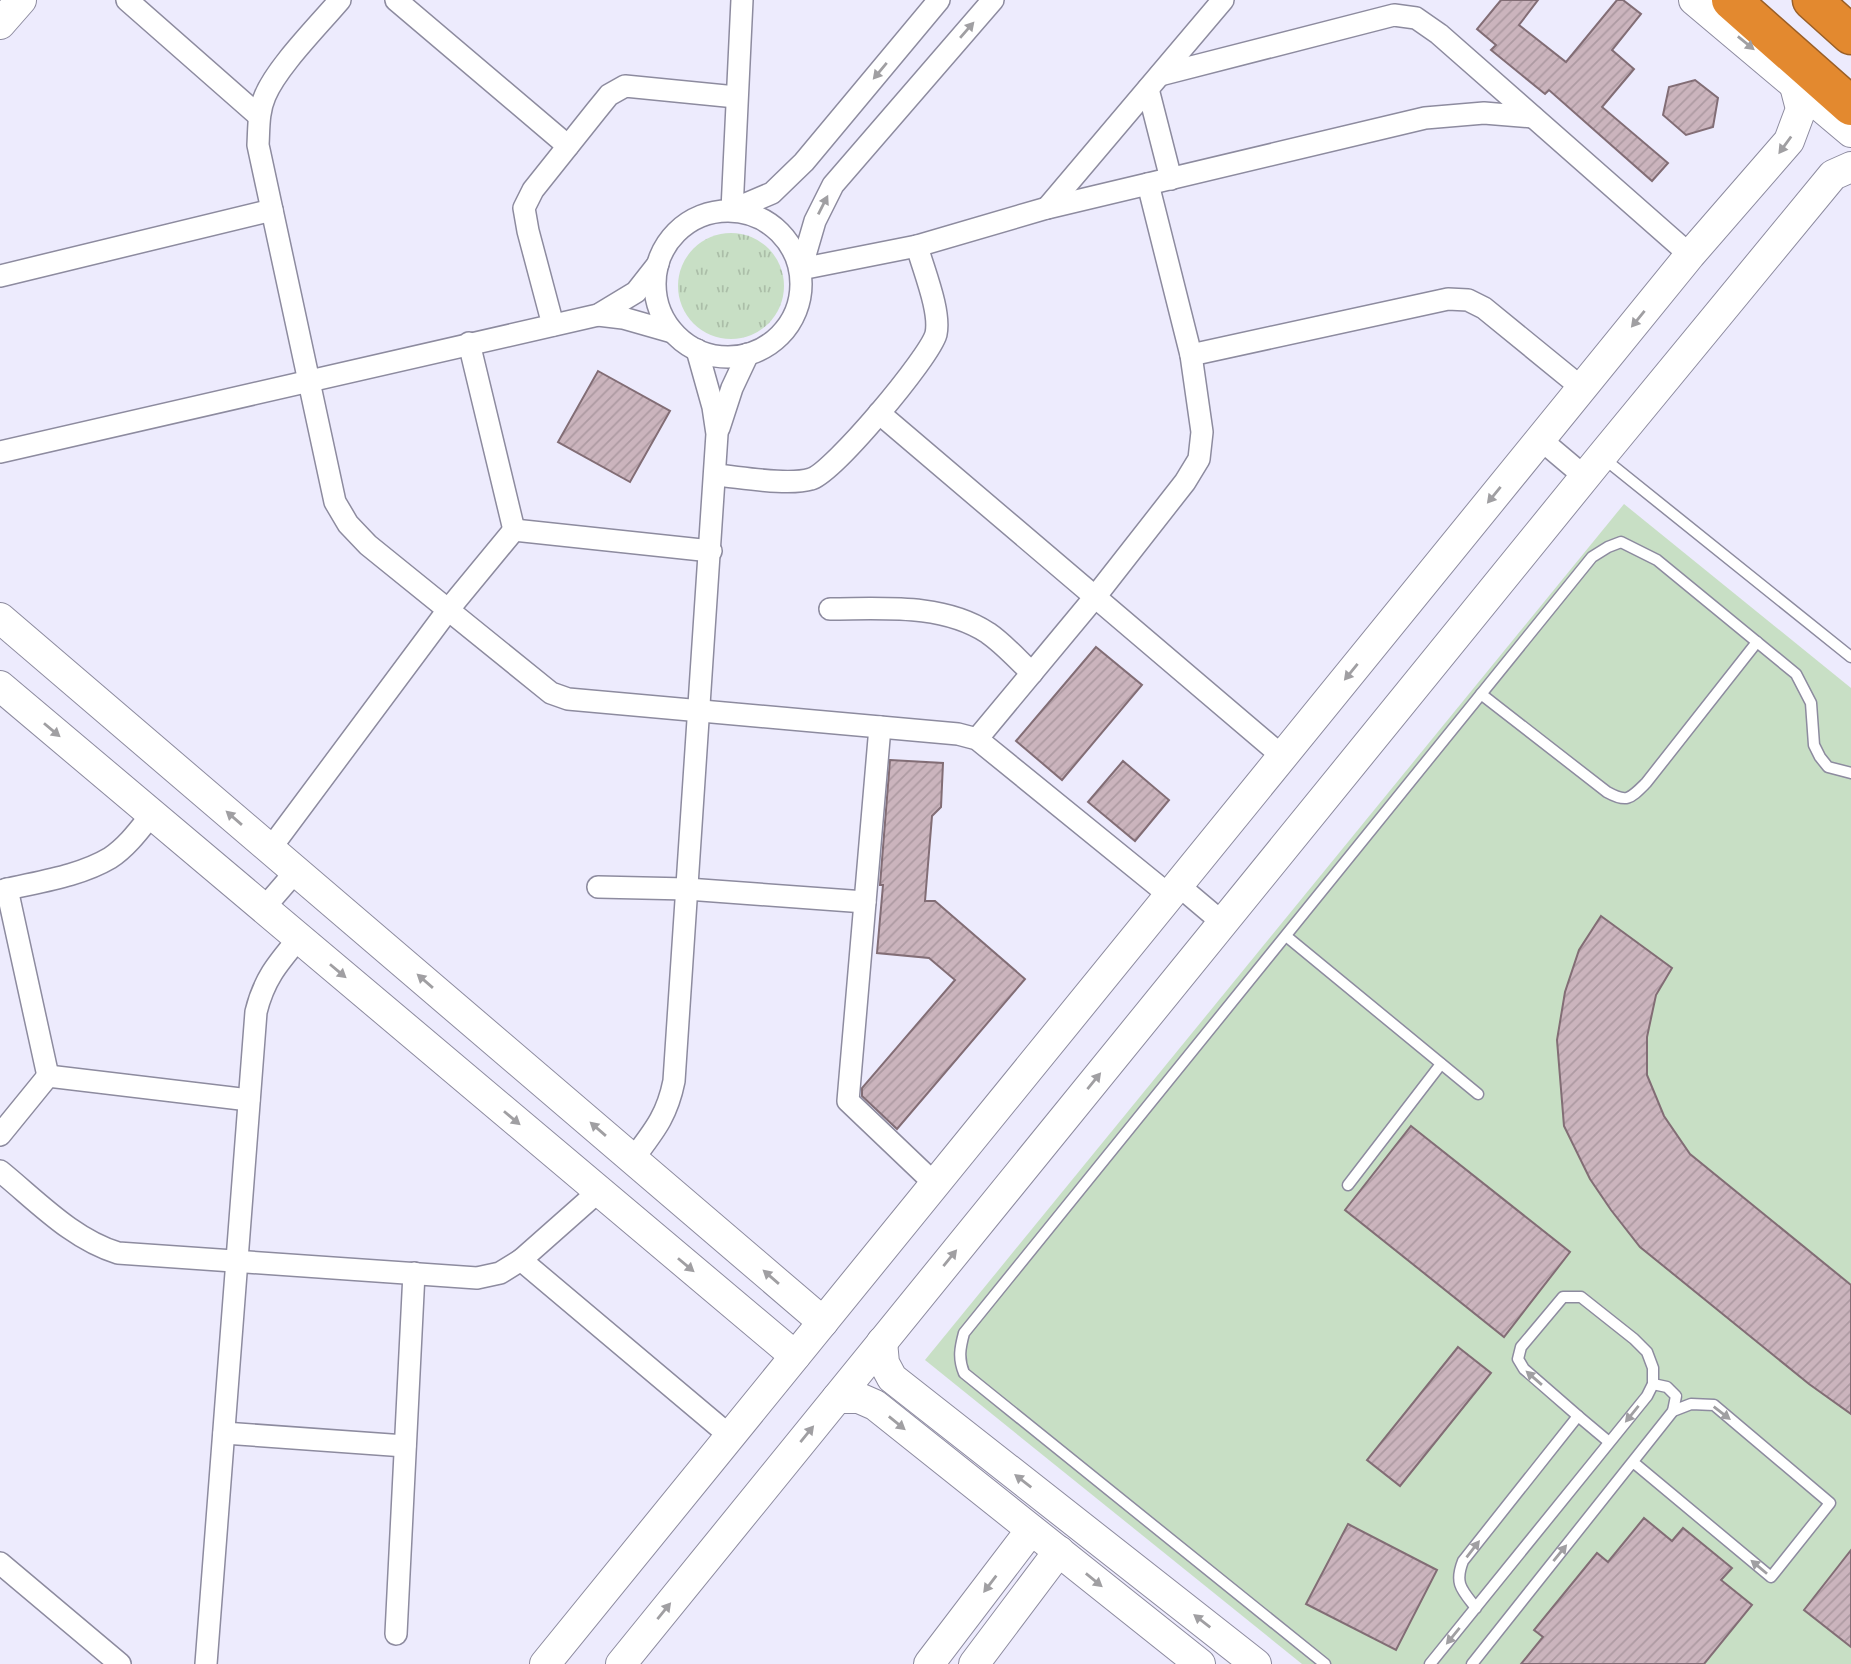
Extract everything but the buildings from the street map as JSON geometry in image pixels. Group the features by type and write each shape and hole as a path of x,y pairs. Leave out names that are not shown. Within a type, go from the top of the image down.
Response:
{"highway":[{"path":"1731,0 1851,106"},
{"path":"1812,0 1851,34"}],"street":[{"path":"0,24 21,0"},
{"path":"127,0 259,116"},
{"path":"340,0 274,79 259,116 258,145 335,502 348,524 368,545 551,693 568,699 958,734 977,739 1174,890 1223,923"},
{"path":"396,0 568,146"},
{"path":"732,210 742,0"},
{"path":"0,452 598,315 636,292 658,264 668,242 685,224 708,213 732,210 772,193 804,162 939,0"},
{"path":"800,269 815,221 833,185 993,0"},
{"path":"1047,208 1223,0"},
{"path":"1400,0 1416,18 1439,34 1690,255"},
{"path":"1694,0 1851,132"},
{"path":"1154,82 1394,15 1416,18"},
{"path":"1154,82 1171,179"},
{"path":"545,1664 1690,255 1790,141 1801,109 1794,82"},
{"path":"554,325 524,208 533,190 568,146 609,95 625,86 736,97"},
{"path":"800,269 917,246 1047,208 1425,118 1484,113 1533,117"},
{"path":"621,1664 1593,467 1833,175 1851,167"},
{"path":"977,739 1095,597 1185,482 1199,459 1202,432 1191,355 1149,184"},
{"path":"0,276 272,210"},
{"path":"598,315 632,320 672,332 691,347 713,356 737,357 748,354 761,350 780,336 794,317 801,293 800,269 792,246 776,228 755,215 732,210"},
{"path":"715,475 800,481 815,478 828,469 879,413 931,347 936,332 936,316 917,246"},
{"path":"658,264 655,288 660,311 672,332"},
{"path":"1191,355 1448,299 1468,300 1484,308 1582,388"},
{"path":"469,343 514,530"},
{"path":"633,1159 669,1105 674,1081 717,434 713,407 697,350"},
{"path":"717,434 732,388 748,354"},
{"path":"879,413 1282,756"},
{"path":"1540,439 1593,467"},
{"path":"514,530 710,551"},
{"path":"270,849 448,610 514,530"},
{"path":"830,609 931,612 966,622 995,639 1032,673"},
{"path":"0,618 823,1322"},
{"path":"0,686 794,1356"},
{"path":"880,727 848,1101 934,1184"},
{"path":"48,1076 3,890 81,871 111,857 152,814"},
{"path":"264,908 296,871"},
{"path":"598,887 687,888 865,902"},
{"path":"206,1664 256,1012 261,991 273,969 299,938"},
{"path":"48,1076 249,1100"},
{"path":"0,1135 48,1076"},
{"path":"0,1171 74,1232 95,1246 118,1253 477,1278 500,1273 521,1259 599,1191"},
{"path":"521,1259 730,1436"},
{"path":"396,1634 414,1273"},
{"path":"882,1342 884,1363 892,1378 1256,1664"},
{"path":"836,1398 859,1398 875,1405 1200,1664"},
{"path":"224,1433 405,1446"},
{"path":"929,1664 1031,1530"},
{"path":"974,1664 1059,1551"},
{"path":"0,1563 120,1664"}],"lane":[{"path":"1593,467 1851,657"},
{"path":"1325,1664 972,1381 964,1373 960,1363 964,1333 1592,557 1621,542 1657,560 1796,674 1811,703 1814,745 1820,757 1828,767 1851,773"},
{"path":"1481,694 1621,800 1632,797 1646,783 1757,642"},
{"path":"1286,936 1478,1094"},
{"path":"1348,1185 1441,1064"},
{"path":"1430,1664 1647,1396 1653,1384 1653,1368 1647,1352 1634,1339 1581,1297 1563,1297 1521,1347 1518,1359 1524,1369 1609,1442"},
{"path":"1472,1664 1673,1411 1675,1396 1667,1387 1653,1384"},
{"path":"1633,1462 1771,1577 1830,1503 1714,1405 1691,1404 1673,1411"},
{"path":"1476,1608 1460,1587 1458,1573 1464,1561 1578,1416"}],"green space":[{"path":"731,233 751,237 769,248 780,266 784,286 780,306 769,324 751,335 731,339 711,335 693,324 682,306 678,286 682,266 693,248 711,237"},
{"path":"1624,504 1851,688 1851,1664 1302,1664 925,1360"}]}
